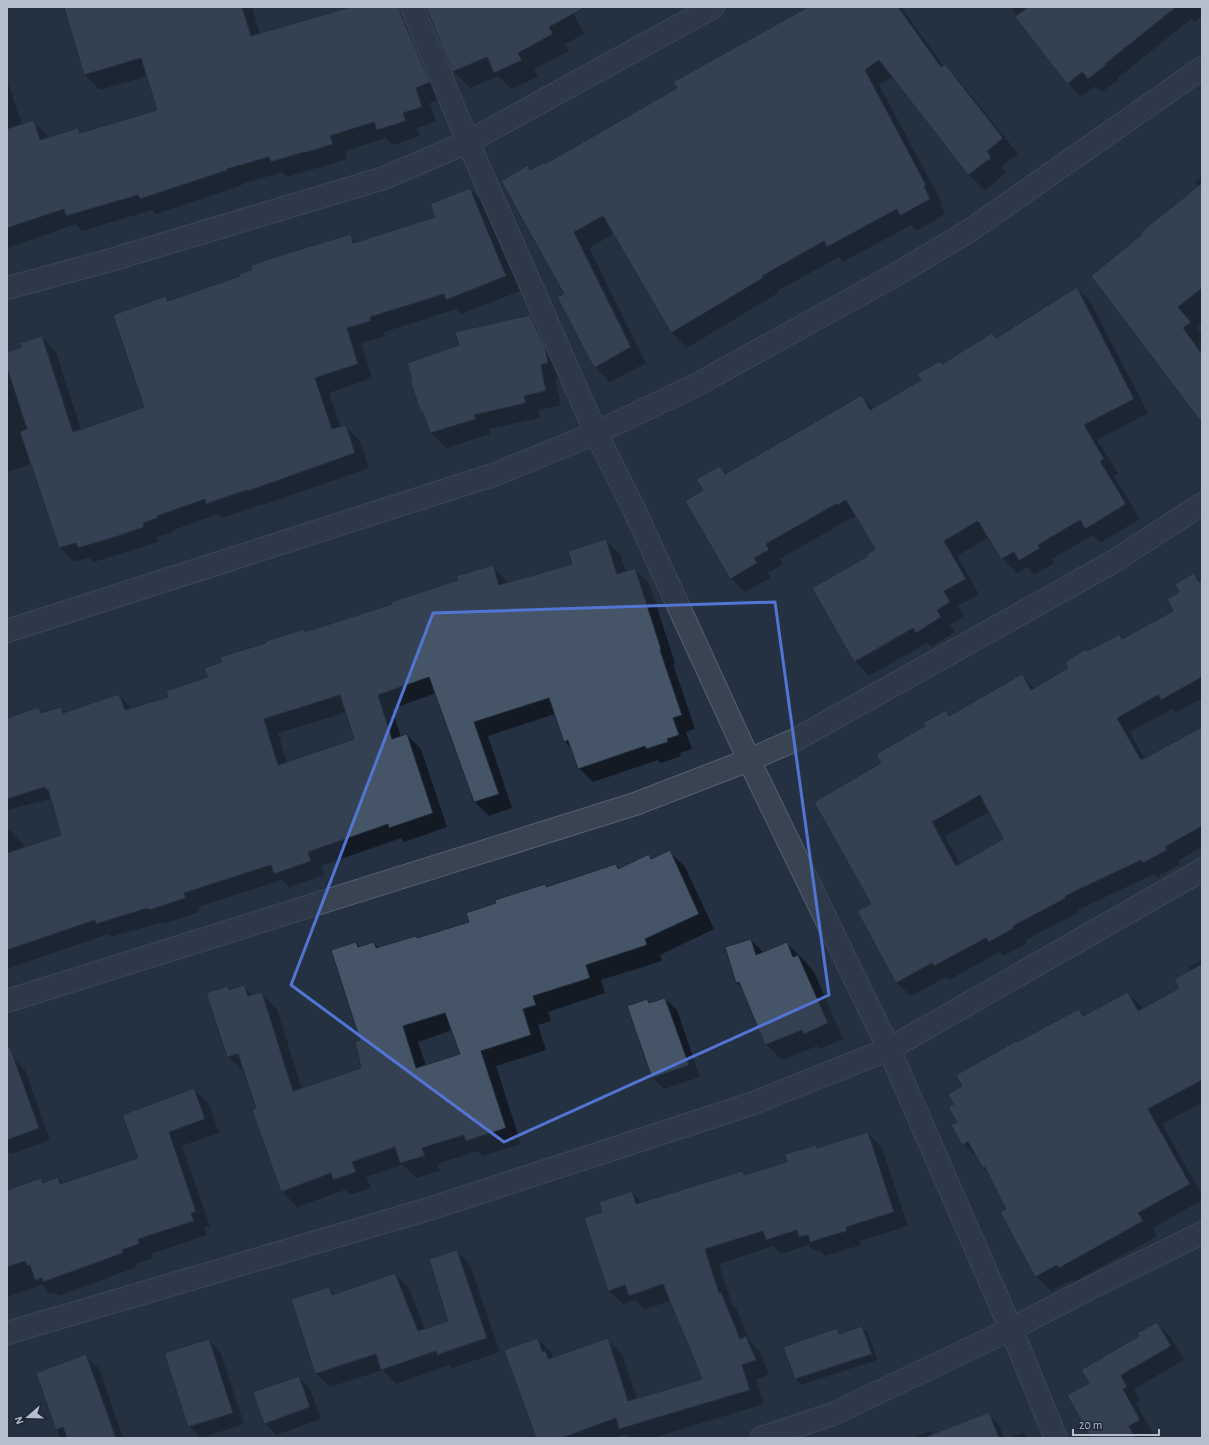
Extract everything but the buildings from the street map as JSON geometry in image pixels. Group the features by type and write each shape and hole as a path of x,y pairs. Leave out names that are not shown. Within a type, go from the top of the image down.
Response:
{"street":[{"path":"412,7 468,142 596,433 633,507 749,760 889,1049 1011,1329 1056,1438"},
{"path":"7,288 104,262 384,178 468,142 713,7"},
{"path":"7,631 496,474 596,433 698,384 897,274 969,231 1202,68"},
{"path":"7,1001 635,804 749,760 795,740 1110,563 1202,504"},
{"path":"7,1333 448,1203 752,1104 889,1049 1202,870"},
{"path":"760,1438 833,1414 1011,1329 1202,1233"}],"highlighted area":[{"path":"775,602 829,995 504,1142 291,985 433,613"}]}
